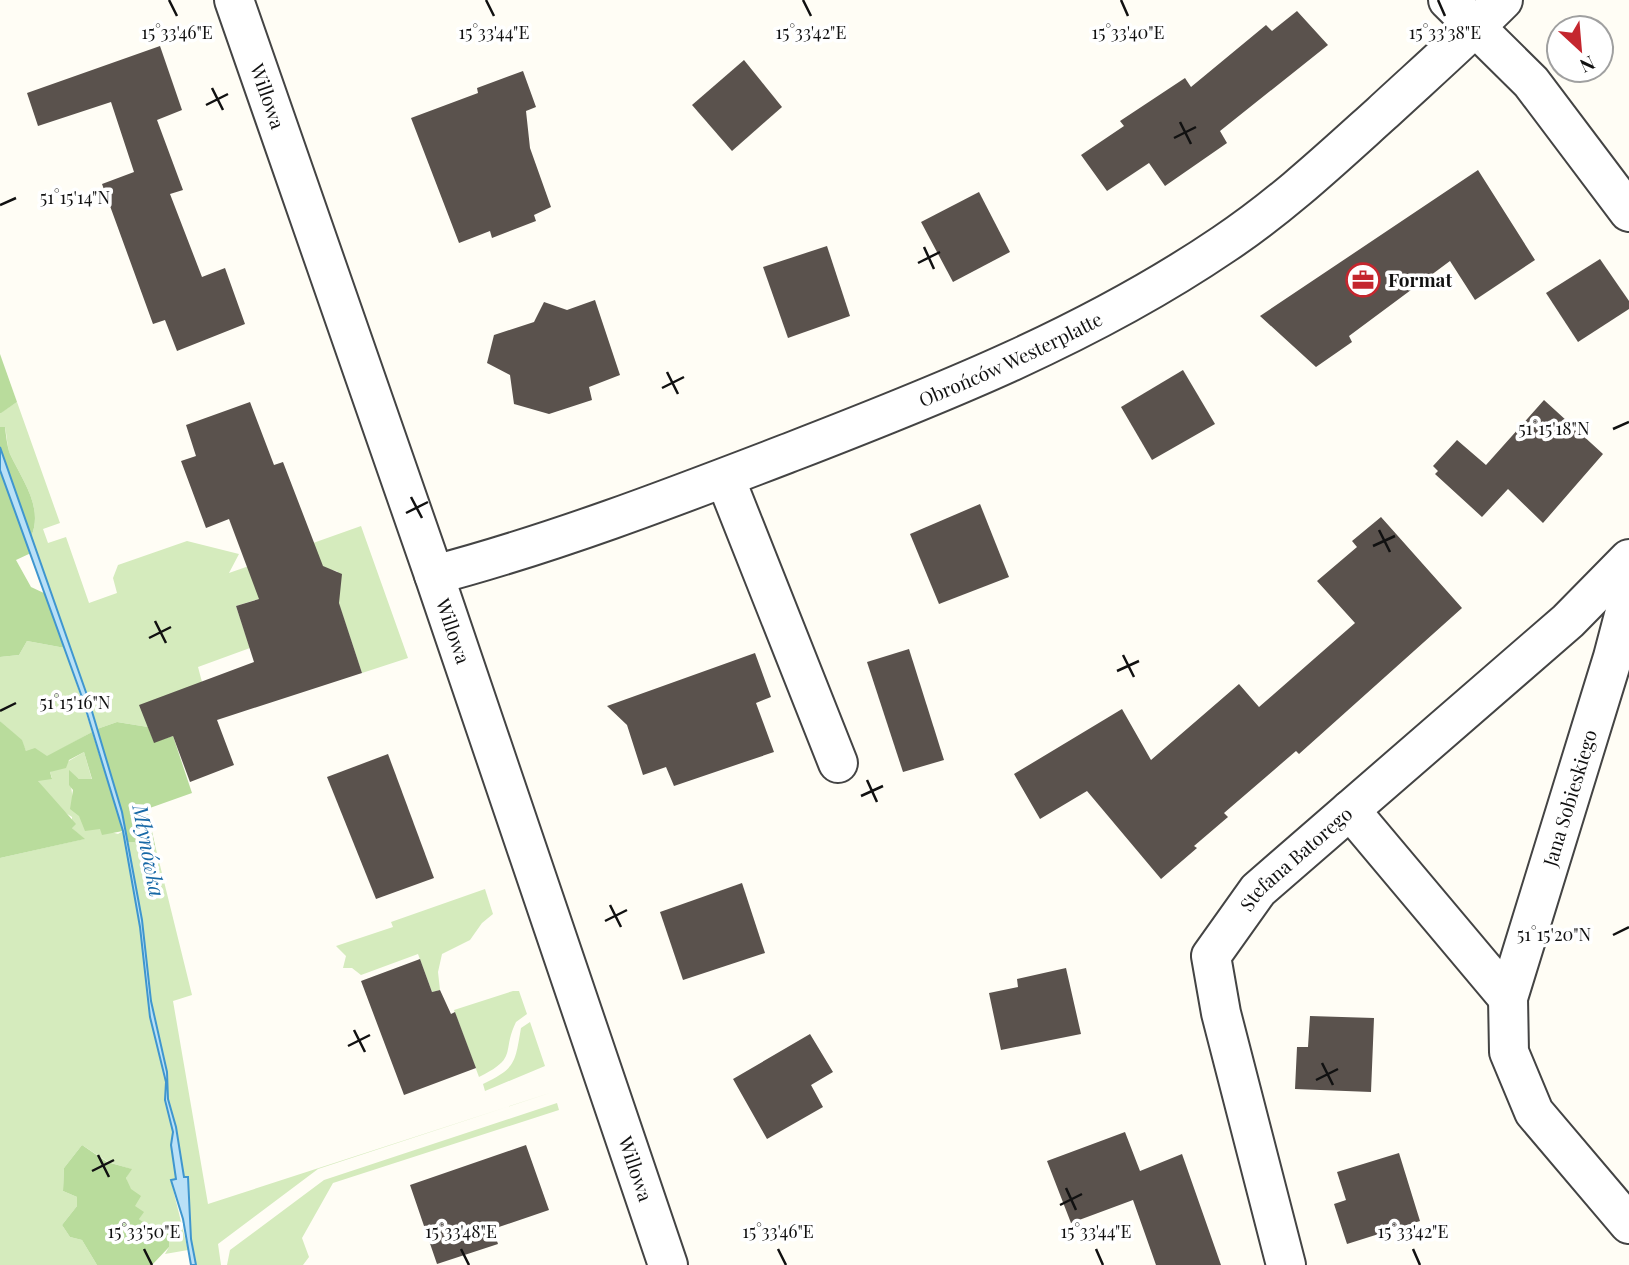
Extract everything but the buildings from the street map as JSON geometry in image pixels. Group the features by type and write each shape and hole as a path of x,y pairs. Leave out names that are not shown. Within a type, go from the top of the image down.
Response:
{"street":[{"name":"Willowa","path":"234,0 434,575 668,1265"},
{"path":"1448,0 1474,29 1531,82 1629,212"},
{"name":"Obrońców Westerplatte","path":"434,575 480,563 725,478 939,395 1027,356 1142,296 1225,244 1293,194 1503,0"},
{"path":"725,478 838,763"},
{"name":"Stefana Batorego","path":"1286,1265 1221,1013 1211,956 1258,890 1568,621 1629,559"},
{"name":"Jana Sobieskiego","path":"1629,596 1508,999 1509,1052 1535,1112 1629,1224"},
{"path":"1350,810 1508,999"}],"green space":[{"path":"0,354 17,402 1,413 0,413"},
{"path":"17,402 60,523 43,529 48,543 66,537 89,603 117,593 113,578 118,565 187,541 239,554 229,573 361,526 408,658 362,673 335,592 341,579 337,571 326,569 316,581 236,606 250,648 198,667 202,682 148,727 117,722 97,729 31,537 35,515 30,494 10,454 5,427 0,427 0,413"},
{"path":"0,427 5,427 10,454 33,504 35,515 31,537 0,447"},
{"path":"0,470 31,553 16,560 31,587 46,594 65,648 27,641 19,655 0,657"},
{"path":"27,641 65,648 92,732 47,757 26,751 21,740 0,721 0,657 19,655"},
{"path":"0,721 22,740 26,751 35,748 47,756 92,732 123,831 102,835 100,829 85,831 79,816 70,809 73,790 69,785 69,770 79,779 92,779 84,752 69,760 66,768 50,772 52,779 38,781 76,824 72,828 85,839 0,858"},
{"path":"117,722 148,727 154,742 173,736 192,793 147,809 155,845 147,855 134,842 128,842 122,812 97,729"},
{"path":"84,752 92,780 79,779 69,771 73,801 100,829 118,834 123,831 140,927 150,1017 166,1082 165,1096 173,1132 171,1145 176,1179 171,1181 188,1250 165,1254 169,1247 139,1219 126,1178 131,1169 108,1162 82,1145 64,1168 63,1191 77,1197 77,1206 62,1225 70,1237 82,1240 97,1265 0,1265 0,858 84,839 72,828 72,817 61,810 37,780 52,778 50,772"},
{"path":"128,842 134,842 147,855 155,845 192,995 173,1001 208,1204 553,1092 318,1169 218,1244 221,1265 196,1265 191,1239 188,1177 184,1178 176,1127 168,1099 167,1072 151,1001 142,920"},
{"path":"485,889 493,914 482,923 470,940 442,954 438,972 440,990 432,992 418,954 361,975 352,968 343,968 346,956 336,946 393,927 391,922"},
{"path":"519,991 527,1014 516,1022 504,1059 479,1077 454,1010"},
{"path":"530,1022 545,1066 485,1091 483,1084 502,1073 512,1063 521,1028"},
{"path":"557,1103 559,1110 333,1183 302,1238 309,1257 303,1265 227,1265 230,1250 324,1180"},
{"path":"82,1145 107,1162 132,1169 126,1178 131,1189 141,1196 135,1206 144,1212 139,1219 152,1229 169,1230 169,1247 152,1265 97,1265 82,1240 70,1237 62,1225 77,1206 77,1197 63,1191 64,1168"}],"water":[{"path":"0,447 88,698 122,812 142,920 151,1001 167,1072 168,1099 176,1127 184,1177 188,1177 191,1239 196,1265 191,1265 183,1219 171,1180 176,1179 171,1145 173,1132 165,1100 166,1082 150,1017 140,927 123,831 83,700 0,470"}],"place":[{"name":"Format","path":"1363,280"}],"water label":[{"name":"Młynówka","path":"148,851"}]}
